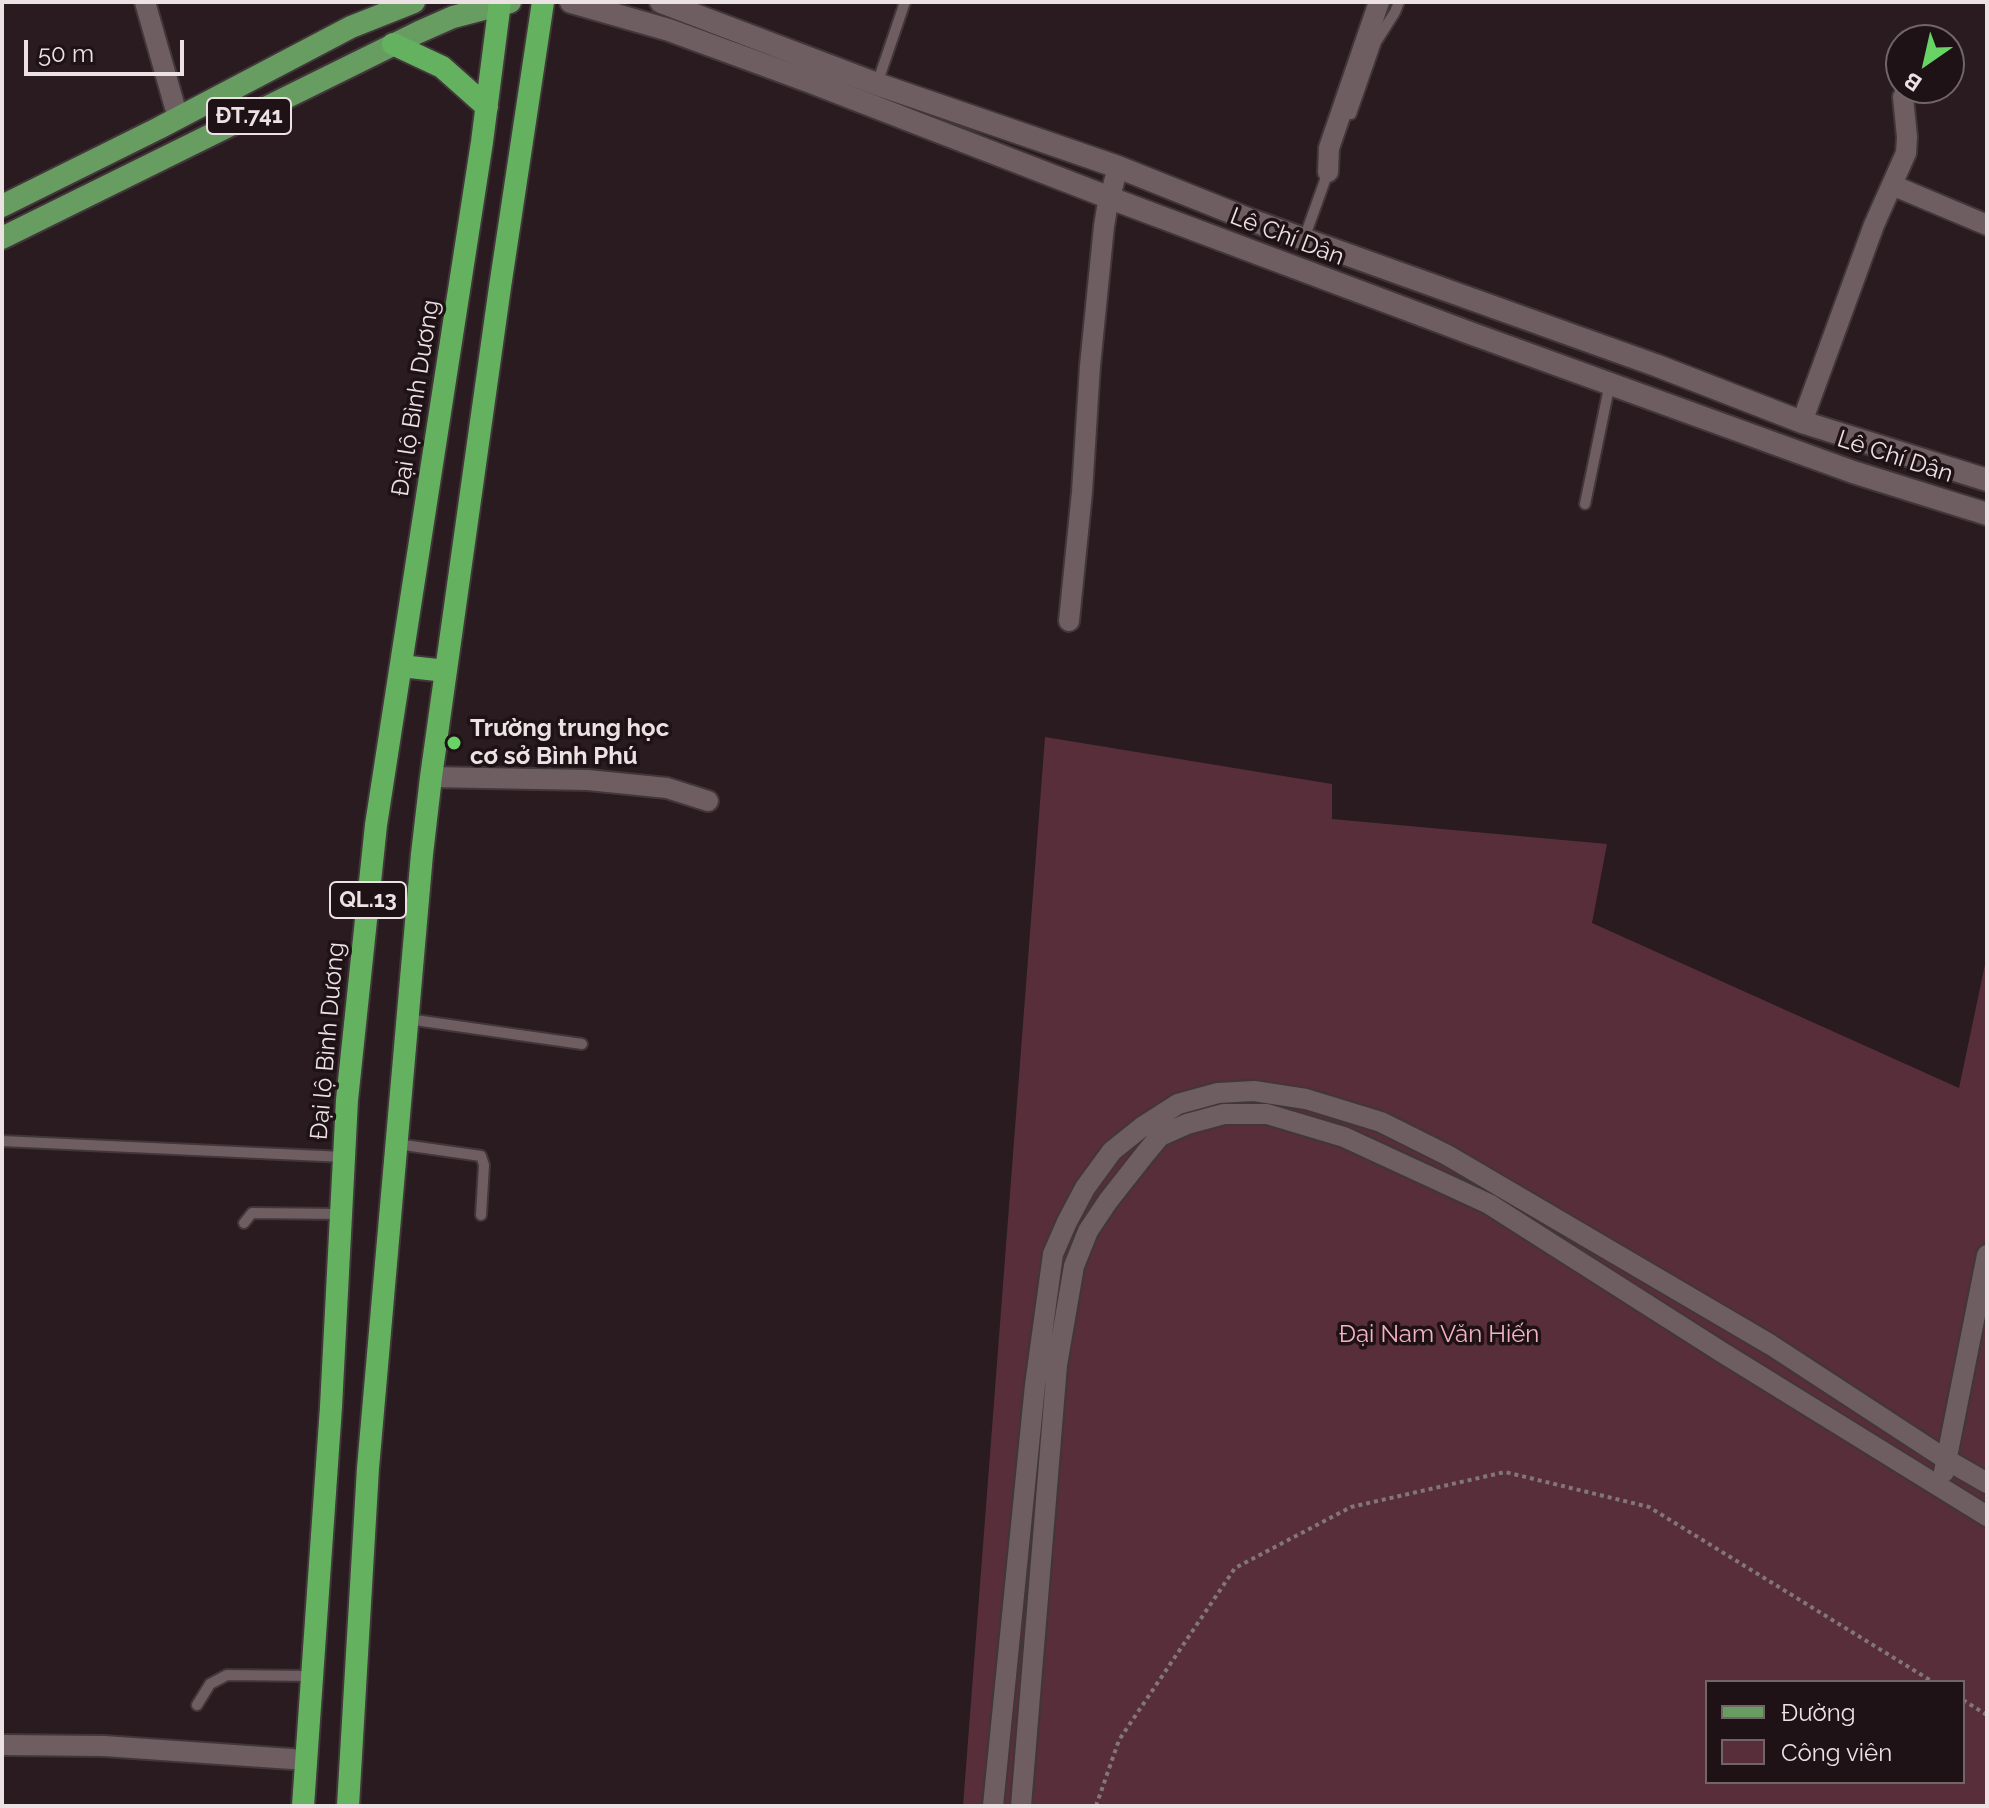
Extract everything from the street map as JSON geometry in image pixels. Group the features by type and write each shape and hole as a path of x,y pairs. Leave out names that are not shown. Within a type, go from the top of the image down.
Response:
{"highway":[{"name":"QL.13","path":"348,1806 368,1468 422,854 502,272 543,2"},
{"name":"Đại lộ Bình Dương","path":"303,1806 331,1407 347,1100 376,825 503,3"},
{"path":"393,44 442,67 487,107"},
{"path":"401,666 446,671"}],"main road":[{"name":"ĐT.741","path":"2,206 351,27 414,2"},
{"name":"Lê Chí Dân","path":"571,2 669,30 1109,198 1610,383 1853,472 1987,514"},
{"name":"ĐT.741","path":"2,238 393,44 453,17 503,3"},
{"name":"Lê Chí Dân","path":"673,4 877,84 1118,167 1304,239 1658,366 1802,422 1987,480"}],"street":[{"path":"145,2 178,118"},
{"path":"1328,172 1329,148 1379,2"},
{"path":"1802,422 1874,225 1906,153 1904,104"},
{"path":"1069,621 1104,226 1118,167"},
{"path":"1892,185 1987,225"},
{"path":"431,777 588,780 667,788 708,801"},
{"path":"993,1806 1033,1400 1053,1254 1085,1188 1112,1151 1178,1104 1218,1093 1254,1091 1306,1099 1381,1122 1447,1155 1771,1345 1947,1460 1986,1480 1983,1513 1489,1204 1344,1137 1267,1114 1224,1114 1187,1124 1160,1136 1117,1189 1088,1231 1074,1266 1057,1365 1021,1806"},
{"path":"1941,1487 1987,1255"},
{"path":"2,1745 104,1746 306,1760"}],"lane":[{"path":"877,84 905,2"},
{"path":"1304,239 1376,42 1399,2"},
{"path":"1585,504 1610,383"},
{"path":"408,1019 582,1044"},
{"path":"2,1141 344,1157"},
{"path":"397,1144 481,1156 484,1165 481,1215"},
{"path":"244,1223 252,1213 341,1214"},
{"path":"197,1705 210,1684 227,1675 312,1676"}],"path":[{"path":"1096,1806 1119,1740 1235,1568 1351,1507 1505,1472 1649,1507 1930,1680"},
{"path":"1965,1701 1987,1715"}],"green space":[{"name":"Đại Nam Văn Hiến","path":"1045,737 1332,784 1332,819 1607,844 1592,923 1959,1088 1987,955 1987,1806 963,1806"}],"place":[{"name":"Trường trung học cơ sở Bình Phú","path":"454,743"}]}
